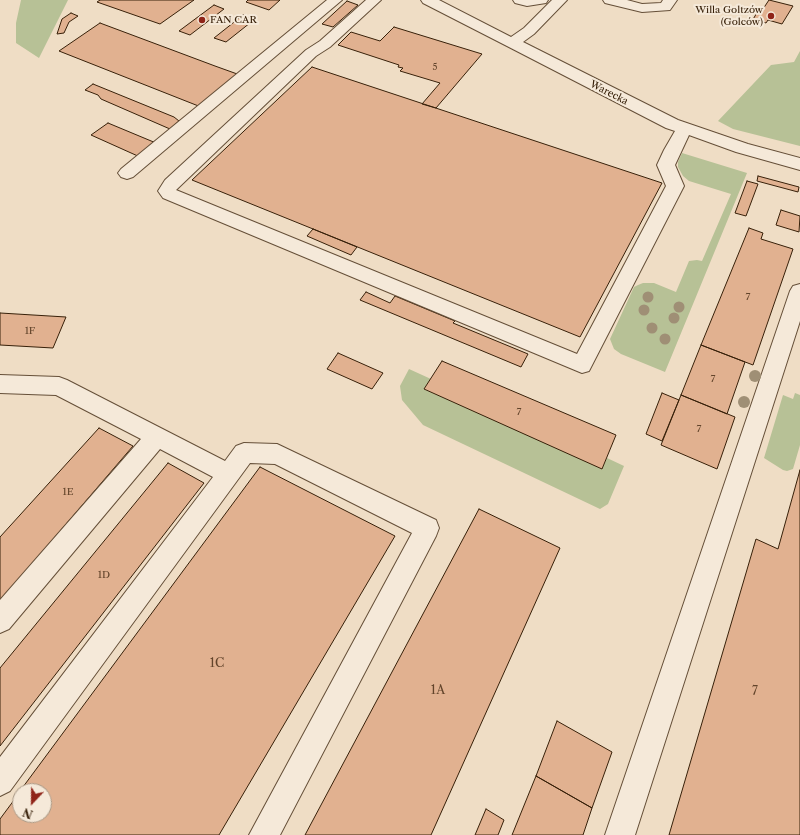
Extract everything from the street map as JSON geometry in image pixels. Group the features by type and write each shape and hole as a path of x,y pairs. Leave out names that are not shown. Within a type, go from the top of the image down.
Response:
{"street":[{"path":"127,173 335,0"},
{"path":"374,0 325,44 311,53 177,178 168,187 167,191 169,194 582,365 675,186 666,164 684,129"},
{"name":"Warecka","path":"428,0 656,117 684,129 742,148 800,164"},
{"path":"520,0 527,2 541,0"},
{"path":"512,43 530,31 560,0"},
{"path":"610,0 642,8 665,7 670,0"},
{"path":"620,835 800,291"},
{"path":"0,384 59,386 229,474"},
{"path":"0,620 157,437"},
{"path":"0,781 244,453 277,454 427,528 264,835"}],"green space":[{"path":"21,0 68,0 39,58 16,43 16,23"},
{"path":"800,51 800,146 733,129 718,121 771,65 794,62"},
{"path":"682,153 747,173 665,372 621,354 614,349 610,339 634,287 643,283 654,283 676,292 689,261 702,261 731,194 689,181 683,176 678,167 678,162"},
{"path":"409,369 431,379 424,389 602,468 607,458 624,466 608,504 600,509 423,425 402,400 400,386"},
{"path":"795,393 800,395 800,445 793,469 787,471 764,458 783,395 793,399"}],"building":[{"path":"100,0 194,0 160,24 97,2"},
{"path":"248,0 280,0 269,10 246,2"},
{"name":"Willa Goltzów (Golców)","path":"769,0 793,6 782,24 768,20 766,23 763,22 762,24 752,21 758,11 761,12"},
{"path":"347,1 358,5 333,27 322,24"},
{"name":"FAN CAR","path":"214,5 224,9 190,35 179,31"},
{"path":"71,13 78,16 69,22 64,33 57,34 62,19"},
{"path":"243,15 255,19 226,42 214,38"},
{"path":"100,23 240,75 201,107 59,51"},
{"path":"394,27 482,54 436,108 422,104 440,83 400,71 403,68 398,67 399,65 338,45 351,32 380,41"},
{"path":"312,67 662,183 580,337 192,180"},
{"path":"93,84 174,117 179,121 170,129 101,99 98,95 85,90"},
{"path":"108,123 156,143 140,157 91,135"},
{"path":"758,176 799,187 798,192 757,181"},
{"path":"747,181 758,184 746,216 735,213"},
{"path":"781,210 800,216 799,232 776,225"},
{"path":"749,228 763,233 761,239 793,249 753,365 701,345"},
{"path":"313,229 357,247 351,255 307,236"},
{"path":"366,292 390,303 395,296 455,321 453,323 528,354 521,367 360,300"},
{"path":"0,313 66,317 53,348 0,345"},
{"path":"701,345 745,362 727,414 681,395"},
{"path":"338,353 383,373 372,389 327,369"},
{"path":"442,361 616,435 602,469 424,389"},
{"path":"662,393 679,400 662,441 646,434"},
{"path":"681,395 735,417 717,469 661,445"},
{"path":"99,428 133,446 0,601 0,537"},
{"path":"168,463 204,483 0,746 0,668"},
{"path":"260,467 395,536 219,835 0,835 0,819 12,803 12,823 52,823 52,783 26,783"},
{"path":"800,470 800,835 669,835 756,539 778,549"},
{"path":"479,509 560,548 431,835 305,835"},
{"path":"557,721 612,752 592,808 536,776"},
{"path":"536,776 592,808 583,835 512,835"},
{"path":"486,809 504,820 498,835 475,835"}],"place":[{"name":"Willa Goltzów (Golców)","path":"771,16"},
{"name":"FAN CAR","path":"202,20"}]}
